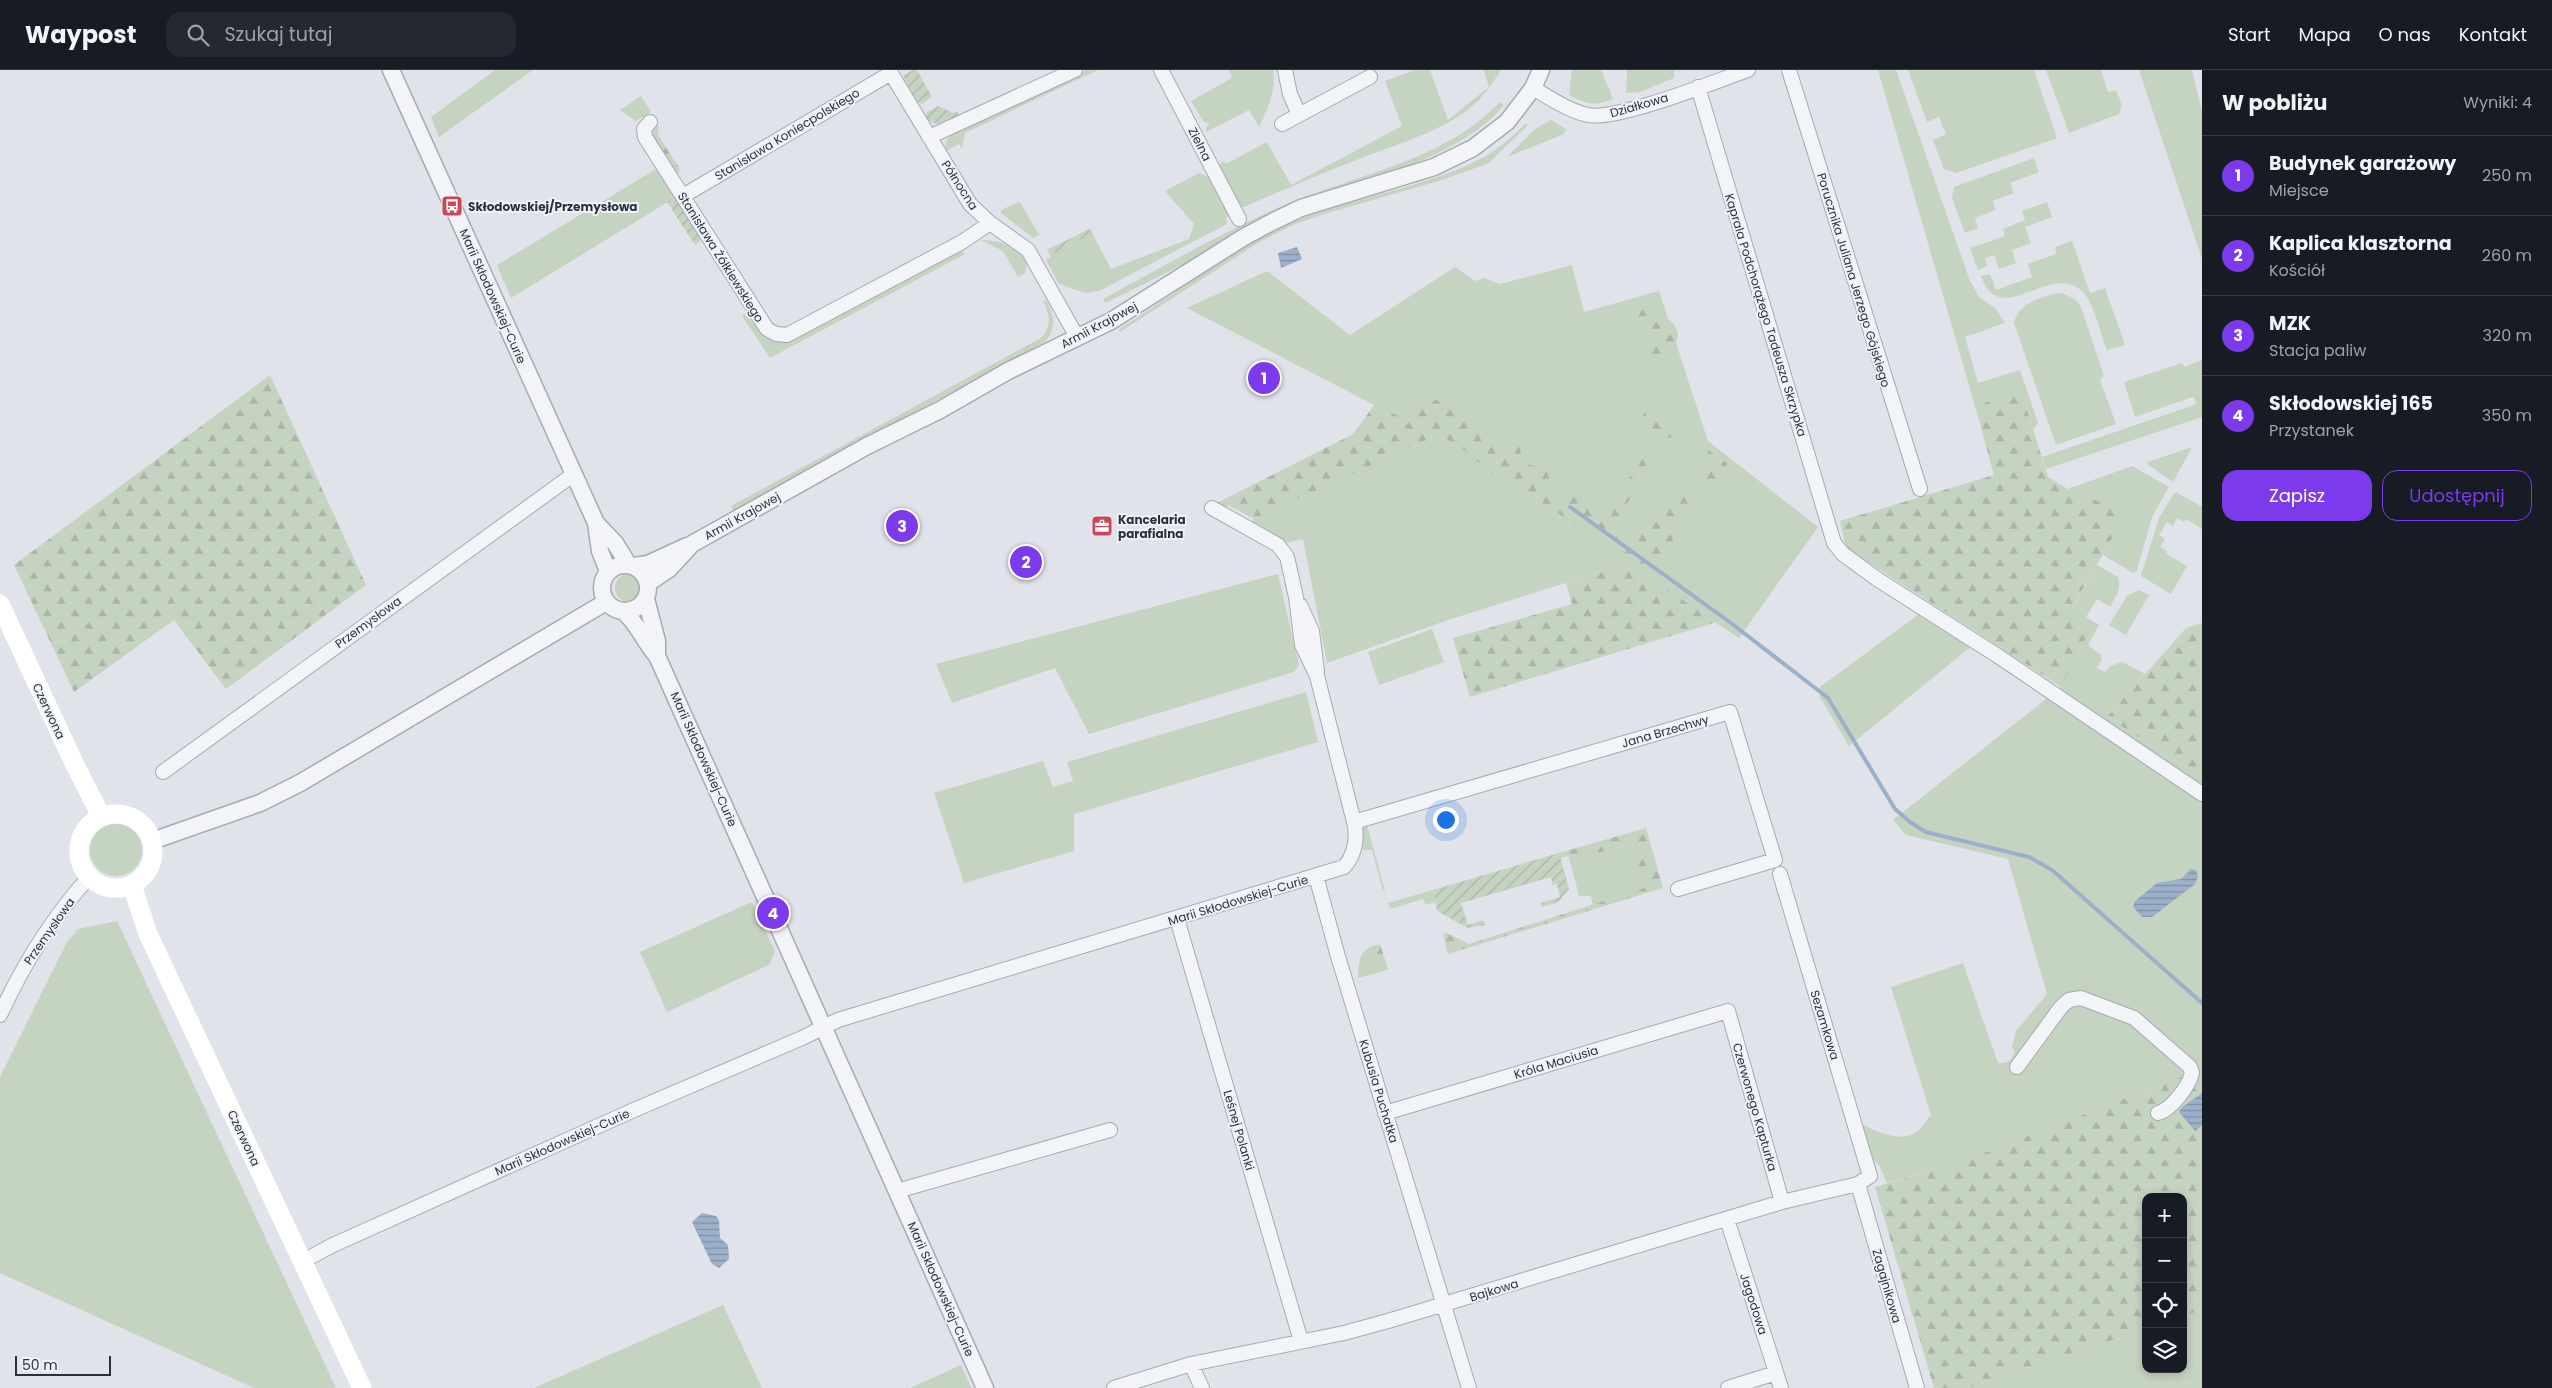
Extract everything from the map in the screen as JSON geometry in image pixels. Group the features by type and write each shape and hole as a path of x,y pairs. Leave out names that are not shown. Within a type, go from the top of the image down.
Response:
{"main road":[{"name":"Czerwona","path":"0,604 75,765 101,816"},
{"path":"118,814 129,816 147,830 152,841 154,853 151,865 145,875 132,885 112,888 100,885 89,877 83,867 80,855 80,842 86,831 101,816 118,814"},
{"name":"Czerwona","path":"132,885 148,934 362,1388"}],"street":[{"name":"Marii Skłodowskiej-Curie","path":"391,70 596,523 600,551 608,571"},
{"path":"929,137 1075,70"},
{"name":"Zielna","path":"1161,70 1239,219"},
{"path":"1285,70 1290,94 1299,115"},
{"name":"Armii Krajowej","path":"647,591 692,544 867,446 1111,321 1244,237 1302,208 1434,167 1473,148 1507,122 1533,88 1541,70"},
{"name":"Działkowa","path":"1533,88 1582,114 1598,116 1624,111 1748,70"},
{"name":"Porucznika Juliana Jerzego Gójskiego","path":"1789,70 1920,489"},
{"name":"Północna","path":"890,72 970,204 990,223 1028,250 1077,337"},
{"name":"Stanisława Koniecpolskiego","path":"683,196 890,72"},
{"path":"1282,124 1370,77"},
{"name":"Kaprala Podchorążego Tadeusza Skrzypka","path":"1698,87 1834,543 1843,554 1877,579 1998,656 2202,794"},
{"name":"Stanisława Żółkiewskiego","path":"650,122 644,128 645,137 766,329 776,334 787,335 962,242 990,223"},
{"name":"Przemysłowa","path":"163,772 574,474"},
{"name":"Marii Skłodowskiej-Curie","path":"303,1261 333,1245 838,1020 1177,919 1316,876 1340,868 1348,863 1355,845 1354,822 1317,676 1302,645 1296,597 1287,557 1278,546 1212,508"},
{"name":"Marii Skłodowskiej-Curie","path":"596,523 615,543 631,565"},
{"path":"631,565 640,570 647,591 636,608 623,611 611,607 606,602 601,585 608,571 615,566 631,565 648,564 692,544"},
{"name":"Marii Skłodowskiej-Curie","path":"647,591 657,641 658,656 985,1388"},
{"path":"152,841 260,803 300,783 606,602"},
{"name":"Marii Skłodowskiej-Curie","path":"623,611 632,618 647,645 658,656"},
{"name":"Jana Brzechwy","path":"1354,822 1730,712 1775,860 1678,889"},
{"name":"Sezamkowa","path":"1780,874 1870,1176"},
{"name":"Kubusia Puchatka","path":"1316,876 1336,952 1469,1388"},
{"name":"Przemysłowa","path":"0,1015 23,969 46,931 89,877"},
{"name":"Leśnej Polanki","path":"1177,919 1301,1341"},
{"path":"2017,1067 2061,1007 2069,1000 2081,998 2134,1018 2190,1068 2192,1073 2189,1080 2168,1108 2158,1113"},
{"name":"Króla Maciusia","path":"1385,1113 1728,1011"},
{"name":"Czerwonego Kapturka","path":"1728,1011 1782,1202"},
{"path":"896,1190 1110,1130"},
{"name":"Bajkowa","path":"1114,1388 1191,1364 1344,1333 1444,1305 1782,1202 1858,1184 1870,1176"},
{"name":"Zagajnikowa","path":"1858,1184 1917,1388"},
{"name":"Jagodowa","path":"1727,1220 1781,1388"},
{"path":"1191,1364 1202,1388"},
{"path":"1728,1388 1776,1373"}],"green space":[{"path":"495,70 533,70 439,137 431,117"},
{"path":"913,70 917,70 932,97 922,104 917,102 903,76"},
{"path":"1086,70 1098,70 965,133 962,149 959,144 946,151 946,141 953,133"},
{"path":"1229,70 1273,70 1274,78 1268,106 1259,127 1249,110 1206,132 1206,127 1209,124 1204,122 1191,101 1232,78"},
{"path":"1415,70 1430,70 1448,120 1489,87 1484,70 1501,70 1491,86 1479,100 1459,116 1446,123 1420,136 1240,207 1219,166 1223,161 1226,164 1267,142 1291,185 1402,126 1385,81"},
{"path":"1572,70 1601,70 1613,99 1595,104 1580,101 1569,95"},
{"path":"1627,70 1674,70 1674,78 1640,92 1626,93"},
{"path":"1878,70 1896,70 1970,281 1979,297 1995,308 2005,323 1965,337 1978,383 2020,370 2038,423 2033,429 2021,392 1975,406"},
{"path":"1908,70 2034,70 2057,138 1956,173 1944,169 1933,140 1946,134 1939,117 1927,122"},
{"path":"2046,70 2101,70 2108,92 2116,90 2122,105 2119,114 2069,133"},
{"path":"2139,70 2192,70 2202,112 2202,259"},
{"path":"641,96 651,112 636,121 620,110"},
{"path":"1500,102 1504,105 1483,125 1458,142 1429,157 1399,170 1279,210 1247,226 1185,263 1105,303 1103,299 1259,216 1310,195 1397,165 1425,153 1452,139 1477,122"},
{"path":"938,106 954,113 957,111 960,117 940,125 927,120 926,113"},
{"path":"1551,120 1566,129 1564,134 1507,157 1535,129"},
{"path":"1526,123 1528,125 1489,163 1442,180 1295,224 1258,243 1120,332 1119,329 1224,259 1268,234 1314,214 1413,185 1461,168 1495,150"},
{"path":"659,125 658,135 680,169 678,174 671,170 651,136 654,129"},
{"path":"2034,158 2039,172 2010,183 2014,193 1992,201 1996,210 1975,218 1978,228 1965,233 1952,198 1954,187"},
{"path":"656,169 676,197 511,298 497,265"},
{"path":"1199,173 1209,177 1229,216 1226,218 1227,224 1099,291 1085,293 1059,284 1046,260 1051,257 1047,250 1090,229 1111,269 1189,239 1194,224 1165,191"},
{"path":"676,197 702,239 695,245 667,202"},
{"path":"1020,202 1039,235 1033,238 1000,212"},
{"path":"2047,202 2052,217 2025,227 2031,243 2012,250 2016,263 1999,269 1994,255 1985,258 1987,266 1978,270 1970,248 2005,236 2003,229 2025,220 2022,211"},
{"path":"1090,229 1093,233 1050,255 1047,250"},
{"path":"981,240 995,241 1007,245 1018,252 1027,262 1025,273 1018,277 1003,251"},
{"path":"2072,241 2090,293 2105,288 2125,345 2107,350 2088,298 2084,293 2071,285 2057,283 2014,297 2001,297 1990,291 1981,276 1990,274 1996,290 2032,277 2028,264 2056,254 2055,247"},
{"path":"960,249 965,254 770,358 742,316 748,312 788,339 801,336"},
{"path":"1572,265 1584,312 1659,291 1708,441 1818,527 1739,638 1626,564 1448,620 1327,663 1303,539 1285,543 1251,524 1254,519 1434,436 1187,308 1267,271 1350,335 1455,267 1475,281 1484,278 1500,284"},
{"path":"2062,293 2075,299 2081,307 2104,376 2100,380 2116,424 2056,445 2014,323 2016,316 2032,301"},
{"path":"1046,300 1051,311 1053,325 1046,341 734,511 731,506 1041,338 1047,329 1049,320 1043,301"},
{"path":"1651,306 1670,320 1677,330 1678,336 1676,343 1665,359 1653,366 1647,362 1645,355 1649,337 1643,327 1635,323 1641,310"},
{"path":"2202,360 2202,417 2046,469 2042,457 2197,404 2193,397 2135,417 2124,382 2182,363 2184,367"},
{"path":"270,375 366,585 226,689 174,620 74,692 14,565"},
{"path":"2021,391 2048,477 2068,489 2127,513 2071,609 2091,627 2061,687 1846,548 1840,521 1994,475 1975,406"},
{"path":"1428,397 1460,408 1482,423 1502,442 1520,446 1521,457 1525,463 1546,470 1554,491 1594,502 1597,516 1600,517 1608,511 1632,474 1633,471 1631,470 1644,456 1650,453 1657,456 1650,474 1633,494 1610,530 1601,535 1594,535 1490,472 1462,448 1416,421 1416,413"},
{"path":"1375,404 1435,436 1254,519 1228,505 1225,510 1215,504 1353,434"},
{"path":"1650,409 1671,421 1676,428 1675,435 1664,439 1651,434 1647,430 1641,420 1644,413"},
{"path":"1696,442 1727,463 1724,474 1711,487 1705,487 1699,479 1707,470 1707,466 1686,450 1688,443"},
{"path":"2192,447 2173,482 2147,464 2148,462"},
{"path":"2132,466 2169,487 2152,517 2137,570 2133,573 2103,555 2126,513 2068,489"},
{"path":"2176,492 2202,507 2202,529 2186,519 2184,522 2177,518 2173,526 2167,522 2159,535 2165,539 2160,547 2167,551 2166,554 2187,566 2171,594 2141,576 2159,518"},
{"path":"1678,494 1689,496 1690,507 1665,553 1657,560 1637,565 1613,556 1610,546 1616,537 1625,532 1646,530 1654,522 1657,513"},
{"path":"1626,564 1717,622 1470,697 1453,638 1572,604 1566,583"},
{"path":"2097,565 2118,577 2119,585 2118,593 2110,607 2097,599 2086,617 2099,625 2088,645 2101,655 2102,660 2097,668 2105,672 2110,666 2122,662 2145,674 2107,717 2202,777 2202,1069 1958,1163 1887,1183 1879,1165 1872,1159 1861,1124 1888,1135 1902,1137 1917,1132 1931,1115 1891,987 1963,963 1998,1063 2007,1062 2012,1057 2015,1052 2012,1047 2016,1031 2047,994 2008,859 1906,835 1893,820 2061,687 2071,610"},
{"path":"629,574 639,578 643,588 639,598 629,602 619,598 615,588 619,578"},
{"path":"1278,574 1299,665 1294,672 1089,734 1055,668 952,703 936,664"},
{"path":"2139,590 2149,595 2126,635 2109,625 2127,596"},
{"path":"1919,614 1973,645 1849,746 1820,697 1820,687"},
{"path":"2202,623 2202,777 2107,717 2186,628"},
{"path":"1432,629 1444,662 1379,685 1368,652"},
{"path":"1306,692 1318,742 1074,814 1074,851 964,883 934,793 1043,761 1053,787 1073,781 1067,762"},
{"path":"111,824 121,824 135,831 142,845 142,855 135,869 121,876 111,876 101,872 94,865 90,855 90,845 94,835 101,828"},
{"path":"1367,825 1385,891 1383,891 1372,850 1363,850 1363,826"},
{"path":"1646,828 1663,888 1448,954 1443,934 1447,933 1469,944 1645,888 1632,843 1570,861 1568,856 1560,858 1559,853"},
{"path":"1632,843 1646,888 1593,906 1591,896 1579,896 1570,861"},
{"path":"1559,853 1569,889 1558,902 1542,907 1541,903 1560,897 1557,884 1553,885 1551,877 1461,903 1468,925 1483,920 1485,925 1468,928 1437,911 1433,890"},
{"path":"1433,890 1435,902 1425,905 1423,899 1390,909 1388,903"},
{"path":"752,902 775,951 769,965 667,1012 640,952"},
{"path":"117,921 336,1388 254,1388 0,1273 0,1077 67,942 78,929"},
{"path":"1380,944 1388,969 1377,973 1370,947"},
{"path":"1370,947 1377,973 1358,978 1361,956"},
{"path":"2202,1069 2202,1310 2187,1315 2187,1193 2142,1193 2142,1330 1968,1388 1934,1388 1875,1187 1958,1163"},
{"path":"723,1305 762,1388 534,1388"},
{"path":"2202,1310 2202,1388 1968,1388 2142,1330 2142,1373 2187,1373 2187,1315"},
{"path":"961,1365 971,1388 910,1388"}],"water":[{"path":"1297,247 1302,259 1281,268 1278,253"},
{"path":"2191,869 2196,870 2198,876 2195,884 2152,917 2142,917 2133,907 2135,901 2157,883 2181,879"},
{"path":"2202,1093 2202,1125 2195,1131 2179,1112 2181,1108"},
{"path":"702,1213 716,1216 719,1220 720,1238 728,1245 729,1259 719,1268 712,1264 692,1222"}],"waterway":[{"path":"1570,507 1731,623 1828,698 1895,809 1910,822 1926,832 2029,857 2052,870 2202,1003"}],"place":[{"name":"Skłodowskiej/Przemysłowa","path":"452,206"},
{"name":"Budynek garażowy","path":"1264,378"},
{"name":"MZK","path":"902,526"},
{"name":"Kancelaria parafialna","path":"1102,526"},
{"name":"Kaplica klasztorna","path":"1026,562"},
{"name":"Skłodowskiej 165","path":"773,913"}]}
